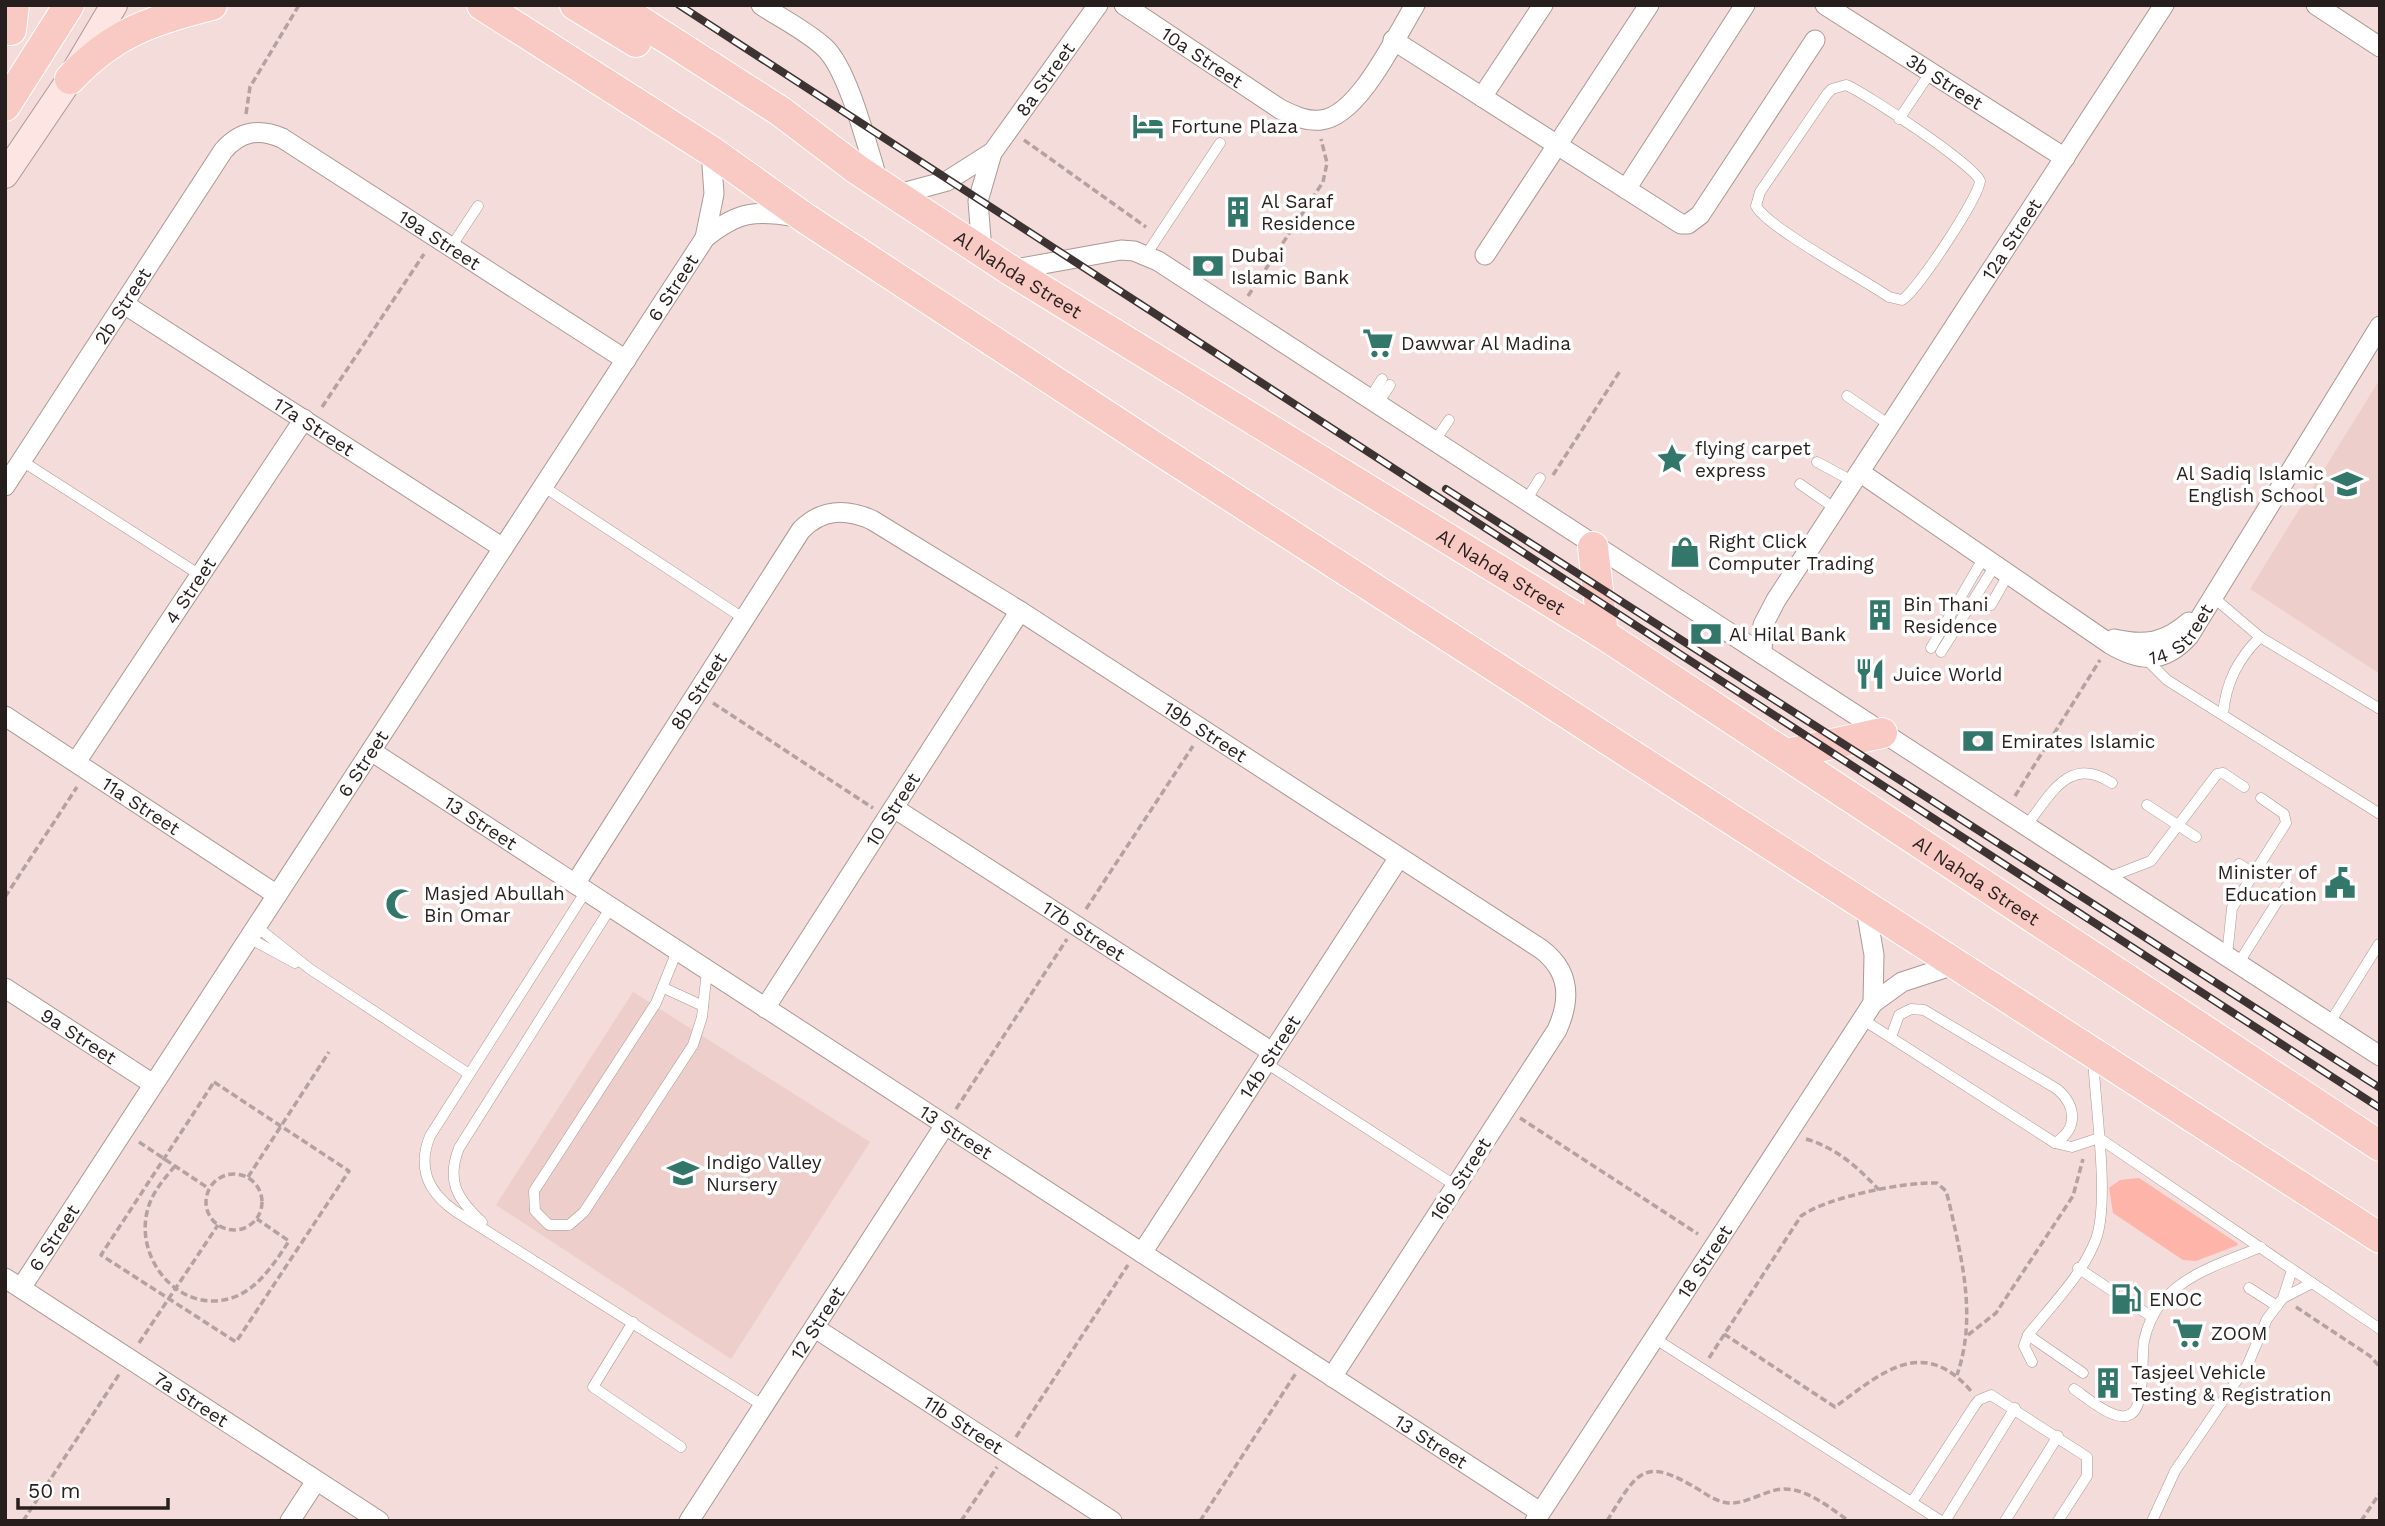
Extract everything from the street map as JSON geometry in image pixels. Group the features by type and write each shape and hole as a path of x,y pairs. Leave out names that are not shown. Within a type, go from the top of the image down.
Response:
{"main road":[{"path":"10,25 28,5"},
{"path":"5,106 69,5"},
{"path":"5,175 70,79 114,5"},
{"path":"70,79 86,62 124,34 167,16 212,5"},
{"path":"482,5 711,151 805,218 1866,909 2198,1118 2380,1238"},
{"path":"575,5 805,146 877,183"},
{"name":"Al Nahda Street","path":"615,5 780,110 877,183 1010,270 1603,634 2380,1146"},
{"path":"1593,547 1603,634"},
{"path":"1787,754 1882,733"},
{"path":"2198,1118 2380,1220"}],"street":[{"path":"761,5 816,41 833,57 844,80 877,183"},
{"name":"8a Street","path":"982,251 978,201 992,153 1098,5"},
{"name":"10a Street","path":"1124,5 1280,109 1308,120 1335,116 1347,108 1370,77 1415,5"},
{"path":"1482,97 1543,5"},
{"path":"1485,255 1649,5"},
{"path":"1626,189 1745,5"},
{"name":"3b Street","path":"1825,5 2065,158"},
{"path":"2316,5 2380,47"},
{"name":"12a Street","path":"1762,654 1763,625 1768,612 2164,6"},
{"path":"1393,40 1674,221 1688,224 1695,221 1815,40"},
{"name":"10a Street","path":"1280,109 1289,120 1315,131 1330,131 1355,117 1367,94 1370,77"},
{"name":"19a Street","path":"248,133 269,132 282,138 626,360"},
{"name":"2b Street","path":"5,486 223,151 248,133"},
{"name":"6 Street","path":"705,238 713,194 711,151"},
{"name":"8a Street","path":"877,183 947,181 992,153"},
{"name":"6 Street","path":"13,1283 122,1132 705,238 725,222 742,214 777,213 805,218"},
{"path":"1010,270 1108,251 1121,250 1146,255 2380,1056"},
{"name":"17a Street","path":"124,304 503,548"},
{"path":"2213,597 2380,326"},
{"name":"4 Street","path":"83,766 200,575 307,421"},
{"name":"14 Street","path":"1857,478 1997,564 2126,653 2146,659 2161,658 2182,643 2213,597"},
{"name":"19b Street","path":"834,512 847,511 872,520 1020,611 1398,859 1541,949 1556,962 1564,974"},
{"name":"8b Street","path":"580,888 696,692 801,530 811,520 834,512"},
{"name":"14 Street","path":"2103,638 2154,643 2179,631 2213,597"},
{"name":"10 Street","path":"765,1008 1020,611"},
{"name":"11a Street","path":"5,716 277,895"},
{"name":"13 Street","path":"371,751 1332,1377 1538,1517"},
{"name":"17b Street","path":"891,813 1269,1058"},
{"name":"14b Street","path":"1140,1252 1398,859"},
{"path":"1866,909 1874,955 1867,1011"},
{"name":"18 Street","path":"1538,1517 1867,1011 1919,974 1954,965"},
{"name":"16b Street","path":"1332,1377 1506,1110 1565,1012 1564,974"},
{"name":"9a Street","path":"5,988 153,1084"},
{"name":"12 Street","path":"689,1521 945,1125"},
{"name":"7a Street","path":"13,1283 379,1521"},
{"name":"11b Street","path":"815,1328 1112,1521"},
{"path":"290,1521 316,1481"}],"lane":[{"path":"1899,119 1930,73"},
{"path":"1846,85 1899,119 1974,170 1980,181 1978,192 1946,241 1913,290 1902,300 1889,297 1800,241 1765,218 1756,206 1760,191 1832,89 1846,85"},
{"path":"1146,255 1220,143"},
{"path":"443,242 478,206"},
{"path":"1373,403 1386,382"},
{"path":"1847,396 1891,426"},
{"path":"1434,443 1449,420"},
{"path":"22,461 200,575"},
{"path":"1817,462 1857,478"},
{"path":"1529,505 1539,478"},
{"path":"1800,484 1836,509"},
{"path":"544,487 743,618"},
{"path":"1991,605 1997,564"},
{"path":"1936,650 1997,564"},
{"path":"2213,597 2260,637 2380,709"},
{"path":"2223,714 2226,691 2234,670 2260,637"},
{"path":"2146,659 2167,680 2380,814"},
{"path":"2026,826 2057,786 2073,774 2092,772 2112,783"},
{"path":"2105,878 2136,869 2151,861 2217,774 2223,773 2244,786"},
{"path":"2232,960 2230,914 2286,823 2284,814 2261,798"},
{"path":"2147,805 2196,837"},
{"path":"2238,864 2254,874"},
{"path":"2232,960 2287,886"},
{"path":"580,888 430,1136 424,1159 425,1176 432,1191 442,1202 762,1405"},
{"path":"495,1234 455,1192 455,1158 611,907"},
{"path":"253,932 469,1074"},
{"path":"2329,1024 2379,944"},
{"path":"677,951 664,988 534,1191 535,1211 549,1225 569,1225 584,1213 693,1045 701,1027 707,970"},
{"path":"664,988 703,1006"},
{"path":"1891,1037 1899,1015 1911,1009 1924,1010 2057,1089 2069,1105 2073,1120 2067,1134 2055,1143"},
{"path":"1867,1011 1891,1037 2055,1143 2066,1147 2085,1144 2099,1138"},
{"path":"2032,1362 2024,1346 2028,1335 2089,1253 2100,1226 2099,1138 2093,1051"},
{"path":"1269,1058 1456,1186"},
{"path":"2099,1138 2380,1329"},
{"path":"2074,1389 2121,1416 2131,1415 2137,1407 2143,1343 2152,1317 2162,1302 2185,1282 2260,1247"},
{"path":"2078,1268 2114,1292"},
{"path":"2152,1521 2175,1471 2248,1364 2267,1319 2280,1302 2292,1270"},
{"path":"2280,1302 2312,1283"},
{"path":"2249,1288 2280,1302"},
{"path":"2137,1307 2152,1317"},
{"path":"633,1322 593,1387 681,1447"},
{"path":"2028,1335 2083,1373"},
{"path":"1654,1338 1943,1521 2015,1408"},
{"path":"1912,1502 1979,1400 1991,1395 2015,1408 2087,1457 2089,1470 2058,1521"},
{"path":"2126,1401 2137,1407"},
{"path":"2005,1521 2058,1436"}],"path":[{"path":"248,133 246,103 250,87 299,5"},
{"path":"1009,128 1159,236"},
{"path":"1237,313 1323,182 1326,151 1315,131"},
{"path":"307,421 443,242"},
{"path":"1529,505 1620,371"},
{"path":"2004,812 2103,638"},
{"path":"696,692 891,813"},
{"path":"5,897 83,766"},
{"path":"248,1177 329,1052"},
{"path":"214,1082 349,1171 236,1342 101,1255 164,1159 214,1082"},
{"path":"1506,1110 1715,1245"},
{"path":"122,1132 209,1189"},
{"path":"1787,1133 1839,1154 1861,1170 1879,1191"},
{"path":"1968,1335 1996,1313 2073,1196 2085,1144"},
{"path":"175,1166 154,1195 145,1228 146,1247 151,1261 161,1276 176,1289 191,1297 222,1300 237,1296 259,1280 289,1241 257,1219"},
{"path":"240,1174 248,1177 261,1192 261,1211 257,1219 238,1230 218,1226 206,1209 209,1189 222,1176 240,1174"},
{"path":"1702,1368 1801,1216 1816,1205 1926,1182 1937,1183 1946,1191 1960,1254 1969,1314 1968,1335 1957,1374"},
{"path":"961,1521 1140,1252"},
{"path":"2280,1302 2370,1356 2380,1367"},
{"path":"1724,1334 1835,1407 1884,1371 1899,1364 1919,1362 1939,1365 1957,1374 1979,1400"},
{"path":"1200,1521 1304,1360"},
{"path":"1607,1521 1627,1489 1641,1474 1658,1470 1672,1473 1719,1501 1731,1503 1776,1489 1809,1494 1849,1521"},
{"path":"2361,1521 2380,1493"}],"shaded area":[{"name":"Al Sadiq Islamic English School","path":"2380,379 2380,674 2250,589"},
{"name":"Indigo Valley Nursery","path":"633,992 870,1142 731,1359 496,1205"},
{"path":"2139,1178 2238,1245 2196,1261 2183,1260 2113,1213 2109,1188 2120,1180"}],"railway":[{"path":"679,5 2380,1108"},
{"path":"1446,489 2380,1088"}],"place":[{"name":"Fortune Plaza","path":"1148,126"},
{"name":"Al Saraf Residence","path":"1238,212"},
{"name":"Dubai Islamic Bank","path":"1208,266"},
{"name":"Dawwar Al Madina","path":"1378,343"},
{"name":"flying carpet express","path":"1672,459"},
{"name":"Al Sadiq Islamic English School","path":"2347,484"},
{"name":"Right Click Computer Trading","path":"1685,552"},
{"name":"Bin Thani Residence","path":"1880,615"},
{"name":"Al Hilal Bank","path":"1706,634"},
{"name":"Juice World","path":"1870,674"},
{"name":"Emirates Islamic","path":"1978,741"},
{"name":"Minister of Education","path":"2340,883"},
{"name":"Masjed Abullah Bin Omar","path":"401,904"},
{"name":"Indigo Valley Nursery","path":"683,1173"},
{"name":"ENOC","path":"2126,1299"},
{"name":"ZOOM","path":"2188,1333"},
{"name":"Tasjeel Vehicle Testing & Registration","path":"2108,1383"}]}
